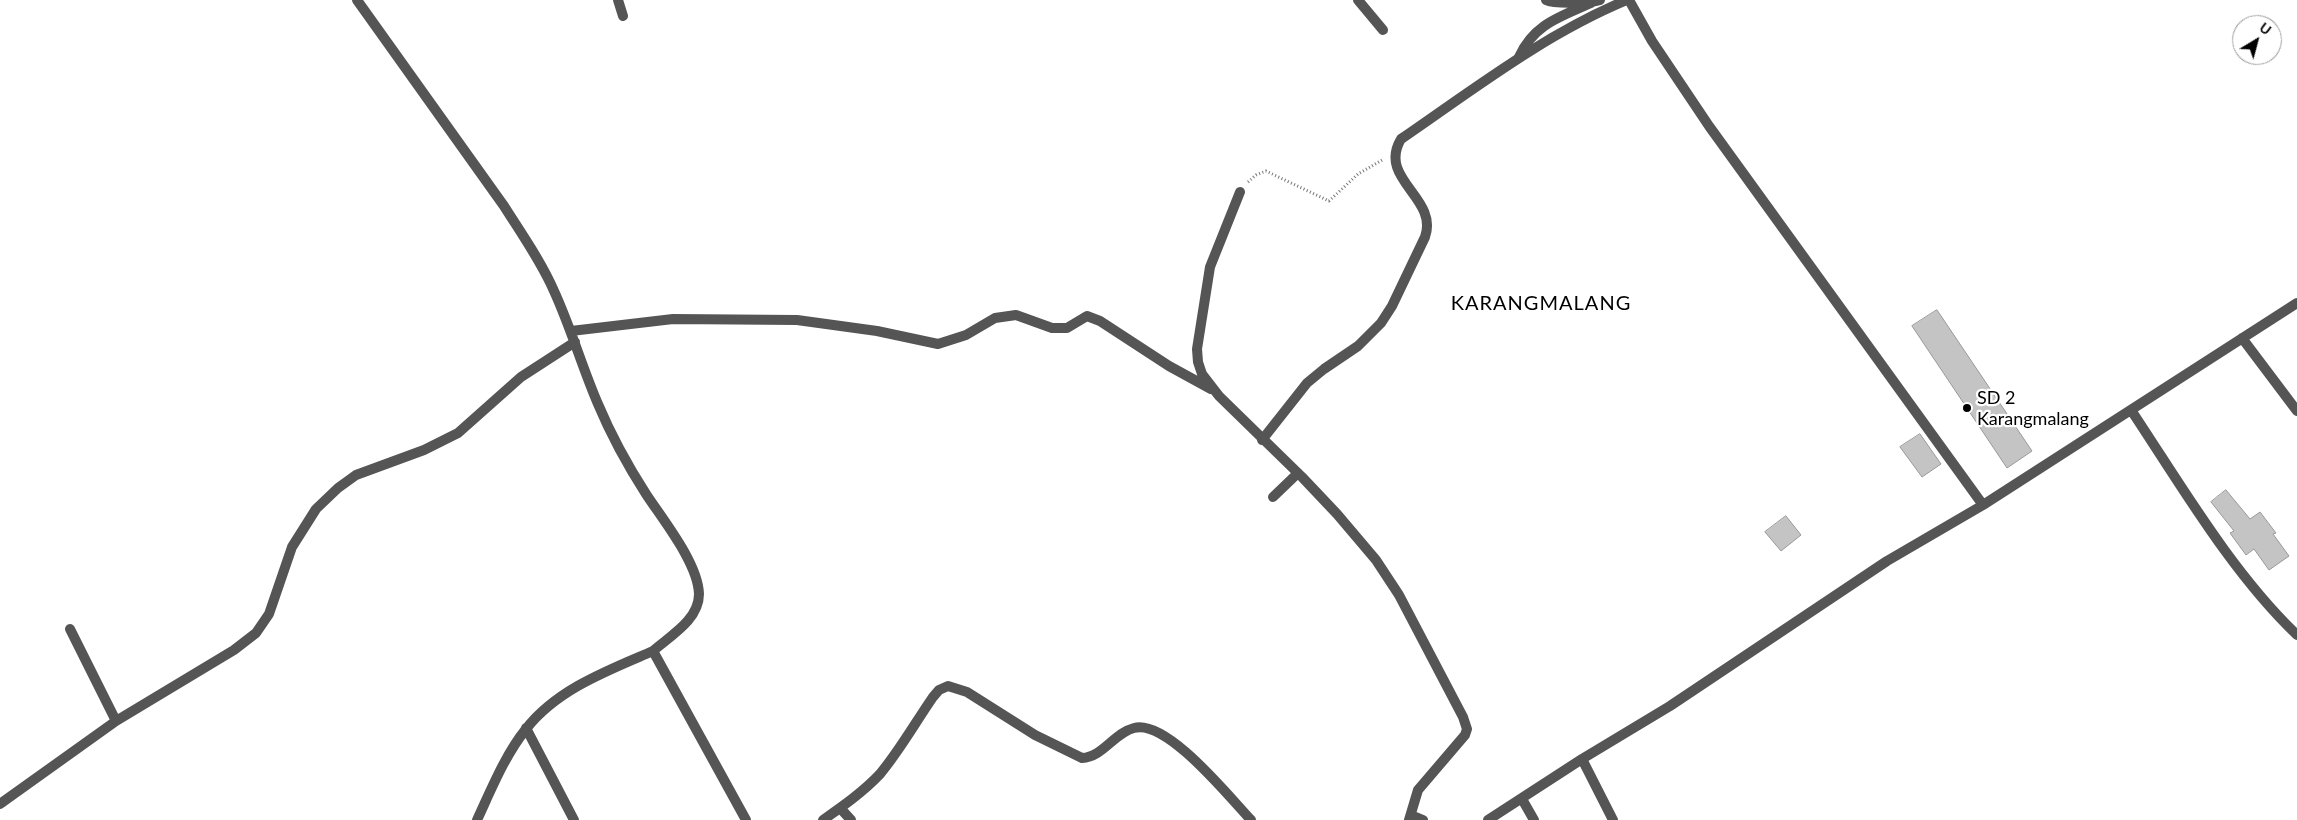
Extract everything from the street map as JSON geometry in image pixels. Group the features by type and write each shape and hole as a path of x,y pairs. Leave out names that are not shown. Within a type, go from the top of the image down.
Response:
{"street":[{"path":"357,0 504,206 553,288 598,404 617,445 684,554 698,586 698,603 689,621 653,652 573,689 542,712 526,728 477,820"},
{"path":"618,0 623,16"},
{"path":"1358,0 1383,30"},
{"path":"1546,0 1562,3 1578,0 1596,1"},
{"path":"1262,440 1307,383 1358,346 1381,323 1392,306 1425,237 1428,226 1427,219 1418,201 1398,171 1394,155 1401,139 1519,57 1581,20 1628,0 1652,41 1709,126 1983,505"},
{"path":"1519,57 1525,43 1547,23 1596,1"},
{"path":"1240,192 1210,267 1198,328 1198,362 1202,374 1215,392 1262,440 1298,472 1360,539 1388,577 1467,727 1462,739 1418,790 1410,817 1422,820"},
{"path":"1488,820 1582,759 1670,706 1888,561 1983,505 2297,302"},
{"path":"571,331 673,319 797,320 877,331 938,344 966,335 995,318 1016,315 1052,328 1071,328 1083,316 1092,317 1215,392"},
{"path":"2242,338 2297,411"},
{"path":"0,804 116,721 234,650 256,633 269,614 292,547 316,509 338,488 356,475 424,450 458,433 521,377 575,342"},
{"path":"2130,410 2226,551 2276,615 2297,635"},
{"path":"1273,497 1298,472"},
{"path":"70,629 116,721"},
{"path":"653,652 746,820"},
{"path":"823,820 840,808 879,774 900,747 933,697 939,690 948,686 967,692 1035,735 1082,758 1094,755 1121,733 1134,728 1149,728 1159,732 1182,749 1251,820"},
{"path":"526,728 574,820"},
{"path":"1582,759 1613,820"},
{"path":"1522,799 1534,820"},
{"path":"840,808 851,820"}],"path":[{"path":"1240,192 1252,178 1266,171 1329,202 1358,174 1394,155"}],"building":[{"path":"1937,310 2032,451 2007,468 1912,326"},
{"path":"1920,434 1941,464 1922,477 1900,447"},
{"path":"2226,490 2250,519 2260,512 2276,533 2273,534 2289,556 2269,570 2254,549 2246,555 2230,533 2234,531 2211,502"},
{"path":"1786,516 1801,535 1781,551 1765,532"}],"place":[{"name":"SD 2 Karangmalang","path":"1967,408"}],"district":[{"name":"KARANGMALANG","path":"1541,304"}]}
